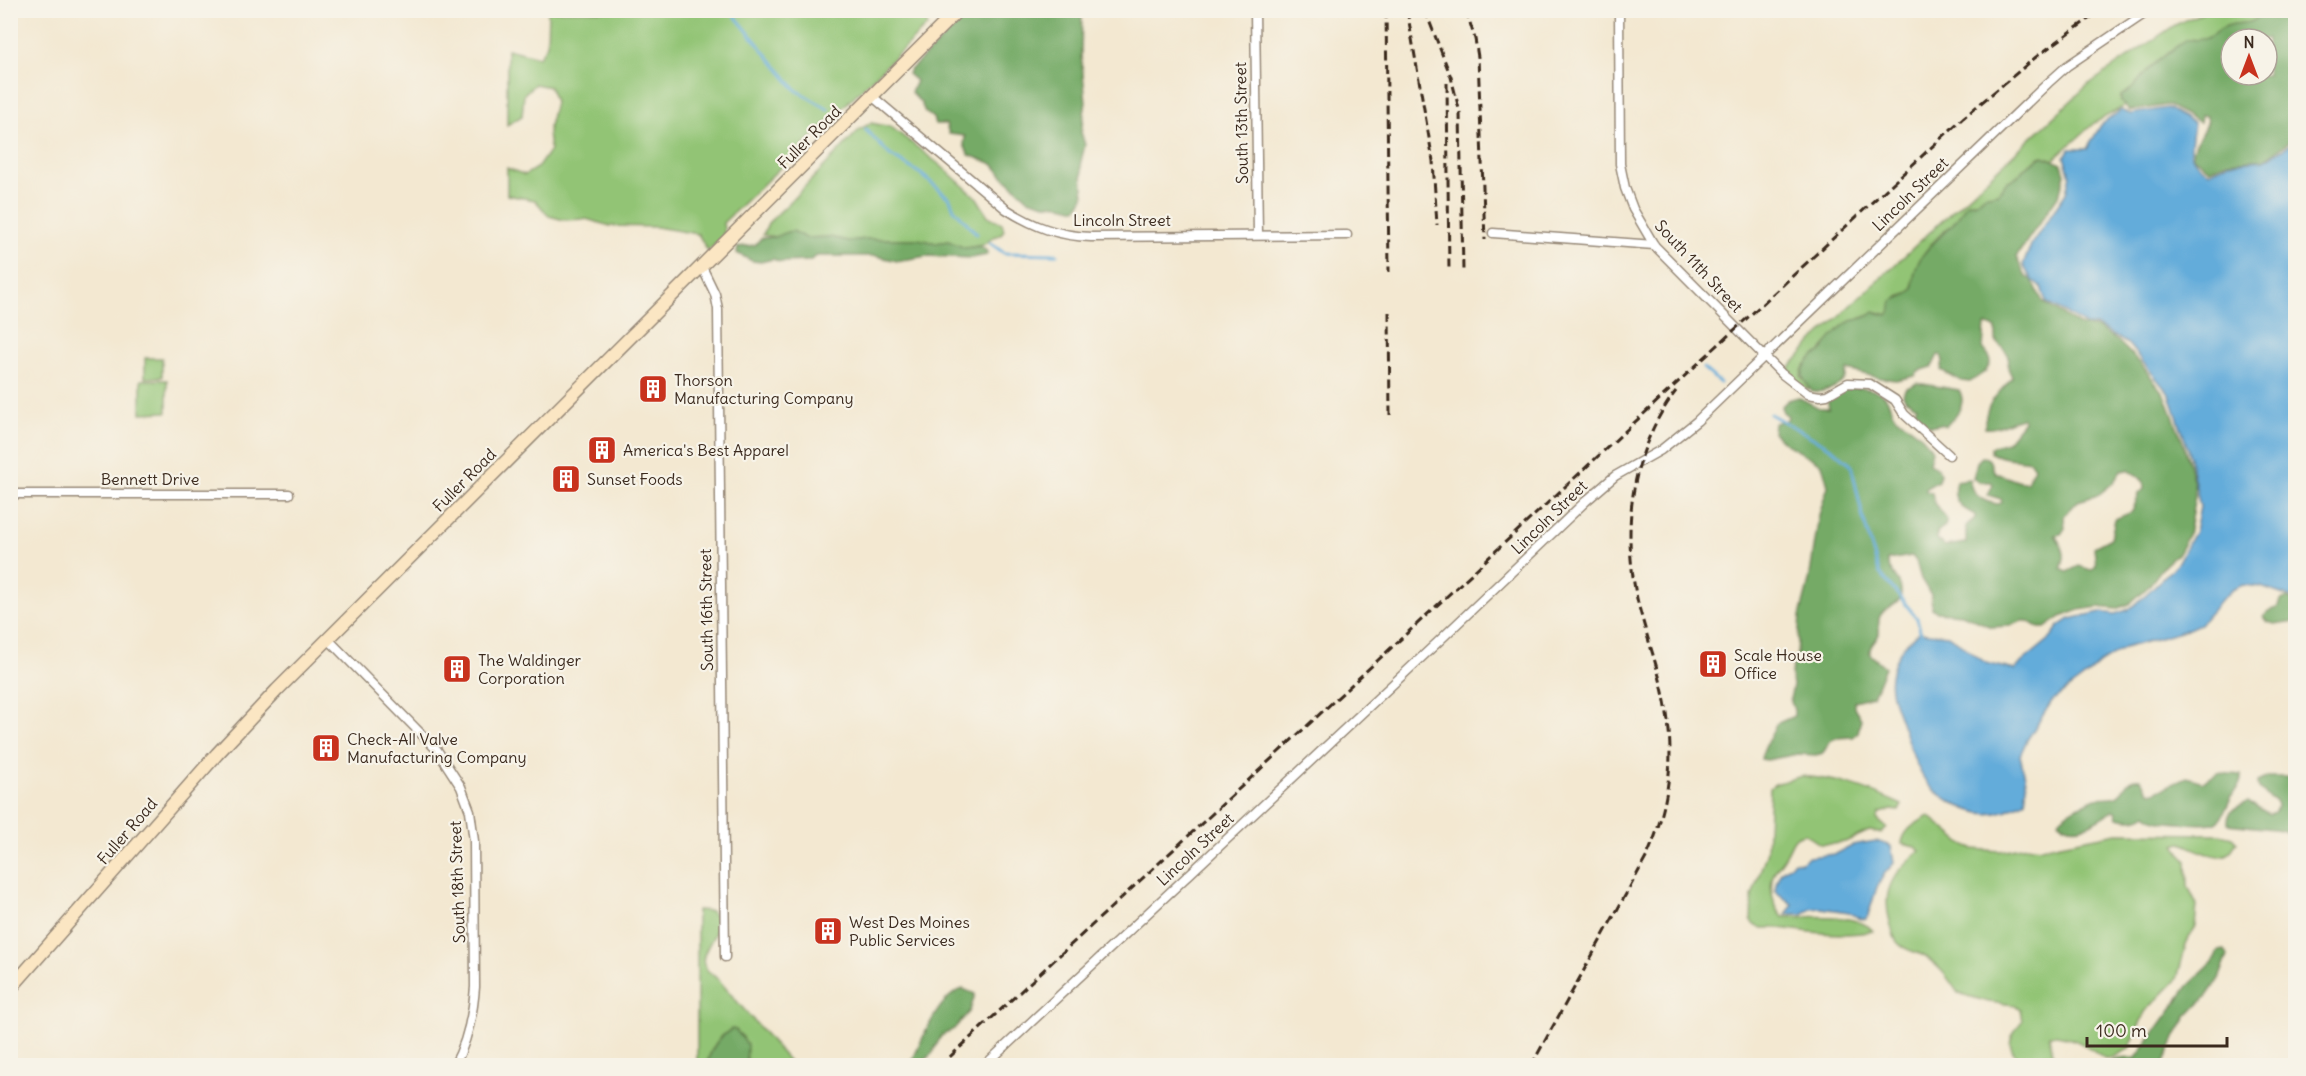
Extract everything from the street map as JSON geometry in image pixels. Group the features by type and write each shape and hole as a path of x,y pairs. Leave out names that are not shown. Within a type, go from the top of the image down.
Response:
{"street":[{"name":"Fuller Road","path":"10,989 217,754 328,639 958,10"},
{"name":"South 13th Street","path":"1255,10 1258,235"},
{"name":"South 11th Street","path":"1619,10 1620,164 1633,210 1654,245 1782,374 1808,394 1827,394 1848,383 1870,384 1895,400 1904,414 1949,455"},
{"name":"Lincoln Street","path":"984,1065 1421,659 1586,501 1615,476 1661,450 1678,437 2048,83 2076,60 2150,10"},
{"name":"Lincoln Street","path":"873,97 1006,210 1047,231 1076,236 1347,235"},
{"path":"1493,233 1654,245"},
{"name":"South 16th Street","path":"702,267 715,294 718,309 724,957"},
{"name":"Bennett Drive","path":"10,494 289,494"},
{"name":"South 18th Street","path":"328,639 437,750 462,787 470,811 474,841 475,987 468,1029 454,1065"}],"green space":[{"path":"2263,10 2296,11 2295,137 2265,159 2227,162 2210,169 2193,157 2193,151 2207,121 2207,116 2201,115 2200,122 2167,105 2129,111 2121,102 2121,96 2132,89 2165,55 2187,39 2208,38 2219,30 2219,87 2279,87 2279,27 2224,27 2256,19"},
{"path":"548,11 926,11 927,26 723,223 725,235 708,251 698,234 656,227 610,226 586,219 564,220 549,216 535,200 507,195 507,168 525,175 538,167 550,150 548,131 555,102 550,87 535,84 524,94 522,116 507,125 507,49 539,57 547,45"},
{"path":"972,11 1082,11 1081,55 1086,102 1081,132 1085,145 1081,161 1084,197 1077,209 1028,199 993,164 969,155 964,145 965,136 949,134 946,124 935,124 933,118 925,112 921,103 911,92 916,81 908,74 909,71"},
{"path":"2206,11 2263,11 2260,16 2248,23 2219,27 2219,30 2208,38 2187,39 2165,55 2145,73 2132,89 2121,96 2121,102 2125,106 2094,123 2053,160 2040,157 2024,168 2018,177 2006,182 1998,193 1984,196 1976,202 1969,202 1956,221 1927,249 1919,261 1913,289 1908,294 1898,297 1888,315 1878,312 1845,324 1824,346 1821,353 1808,362 1803,368 1801,377 1810,387 1808,390 1785,373 1814,340 2089,84 2175,25"},
{"path":"871,123 891,127 940,165 977,198 988,216 1002,223 1004,230 1000,235 983,245 965,248 948,241 936,243 918,239 848,241 830,237 805,238 793,231 776,237 763,235 768,223 860,129"},
{"path":"2043,156 2062,164 2065,174 2060,193 2016,257 2026,277 2032,280 2043,302 2079,325 2098,328 2118,341 2142,365 2166,397 2184,445 2194,483 2195,496 2188,535 2179,552 2164,566 2148,587 2129,604 2117,609 2098,607 2080,610 2061,617 2045,628 2039,628 2028,621 2010,626 1991,627 1962,614 1937,612 1932,608 1931,595 1921,579 1916,561 1912,556 1887,560 1900,585 1901,594 1898,602 1885,610 1879,618 1879,634 1870,654 1885,667 1873,696 1854,701 1854,707 1861,719 1858,733 1853,737 1835,738 1830,741 1823,753 1816,755 1798,754 1761,759 1776,724 1794,716 1790,699 1793,686 1791,673 1797,653 1800,616 1809,581 1819,515 1828,486 1822,464 1786,444 1773,433 1774,423 1787,420 1788,416 1781,407 1788,400 1798,397 1819,408 1829,408 1827,399 1832,394 1847,388 1866,388 1882,394 1895,416 1920,434 1932,450 1929,463 1937,468 1940,474 1938,481 1926,488 1926,491 1932,493 1934,503 1947,520 1945,526 1937,532 1937,539 1945,546 1966,543 1966,527 1975,518 1975,515 1958,502 1955,493 1956,481 1969,479 1972,490 1983,500 1999,504 2002,502 2001,499 1988,495 1993,484 1991,482 1978,482 1973,478 1977,462 1982,457 1989,460 1996,473 2020,482 2027,482 2034,467 2030,461 2005,458 1991,453 1991,447 2007,442 2024,421 2023,418 1985,428 1985,419 1990,405 2012,377 2008,368 2009,355 1996,341 1996,329 1991,326 1985,325 1983,348 1989,356 1990,363 1986,371 1970,382 1961,381 1941,370 1943,361 1941,355 1938,355 1932,367 1919,371 1915,376 1896,380 1847,370 1842,382 1825,391 1812,392 1803,376 1809,361 1821,353 1844,325 1874,312 1887,315 1890,313 1892,301 1908,294 1913,289 1914,276 1921,258 1956,220 1966,204 1998,193 2006,182 2018,177 2024,168","holes":["2128,470 2141,479 2144,489 2139,494 2132,512 2115,519 2111,538 2094,547 2096,566 2091,570 2079,566 2067,572 2061,569 2064,552 2055,535 2061,534 2065,528 2064,516 2078,501 2098,495 2113,483 2121,471"]},
{"path":"793,231 805,238 830,237 848,241 918,239 936,243 948,241 965,248 980,246 988,252 987,255 972,258 927,256 897,261 876,256 817,256 809,261 780,262 773,259 761,262 752,261 737,253 738,247 755,245 761,238 776,237"},
{"path":"145,358 162,358 162,377 145,378"},
{"path":"141,380 167,380 167,412 141,413"},
{"path":"1917,383 1959,390 1961,405 1946,426 1940,424 1930,426 1913,417 1912,414 1917,406 1906,400 1903,395 1905,389"},
{"path":"2286,598 2295,601 2295,621 2275,624 2268,622 2264,617 2268,611 2279,607 2281,600"},
{"path":"2218,773 2241,775 2241,778 2223,815 2215,823 2167,822 2151,818 2147,814 2126,819 2118,817 2114,810 2083,826 2070,827 2063,825 2059,820 2096,798 2120,794 2131,780 2141,779 2149,791 2155,792 2187,777 2203,782"},
{"path":"1802,776 1853,786 1902,805 1899,811 1880,813 1877,819 1887,828 1882,833 1869,831 1845,842 1833,844 1820,844 1805,834 1798,836 1793,840 1772,878 1772,896 1783,917 1844,918 1866,925 1873,931 1849,934 1760,928 1751,921 1752,896 1767,851 1770,788 1775,784"},
{"path":"2268,777 2289,777 2295,781 2295,837 2282,830 2228,824 2231,812 2248,802 2269,814 2275,812 2277,806 2274,800 2258,789 2257,782"},
{"path":"1929,816 1967,847 1973,849 2000,851 2027,846 2040,848 2117,833 2220,834 2232,837 2237,842 2228,854 2223,856 2211,855 2181,843 2175,845 2187,861 2188,886 2197,905 2195,926 2186,944 2177,979 2145,1012 2129,1049 2111,1058 2104,1058 2070,1038 2049,1035 2055,1065 2022,1065 2010,1043 2022,1021 2020,1009 2015,1005 1989,1002 1958,993 1935,964 1924,956 1901,946 1894,937 1887,910 1889,890 1897,873 1920,851 1915,847 1902,844 1903,839 1911,827"},
{"path":"697,910 711,911 718,920 717,928 704,958 708,971 717,978 792,1065 746,1065 743,1037 732,1029 715,1044 707,1065 697,1065"},
{"path":"2225,950 2228,956 2219,979 2187,1017 2163,1065 2107,1065 2117,1060 2136,1058 2188,986 2213,962 2218,951"},
{"path":"963,989 975,994 970,1011 954,1029 941,1036 933,1052 921,1065 910,1065 938,1011 954,993"},
{"path":"732,1029 736,1030 747,1044 746,1065 707,1065 715,1044"}],"water":[{"path":"2167,108 2194,123 2192,157 2209,172 2229,163 2265,160 2295,141 2295,599 2261,587 2243,585 2232,590 2222,599 2200,624 2184,631 2124,648 2100,663 2052,701 2027,740 2020,755 2027,786 2025,801 2005,811 1977,813 1958,806 1934,791 1916,762 1892,695 1890,682 1897,656 1904,645 1920,632 1948,635 1986,663 2015,670 2051,638 2058,627 2070,619 2100,612 2115,614 2137,603 2176,565 2195,531 2200,507 2188,449 2170,395 2128,344 2097,326 2086,325 2046,302 2041,287 2032,280 2023,265 2032,243 2066,193 2070,175 2064,157 2070,149 2087,149 2101,125 2121,110 2130,114"},
{"path":"1876,841 1891,846 1894,863 1877,887 1867,919 1861,919 1849,912 1821,908 1811,909 1802,914 1786,914 1793,905 1775,891 1781,872 1794,861 1801,862 1809,857 1835,854 1852,845"}],"waterway":[{"path":"730,10 796,90 828,109"},
{"path":"865,129 890,155 921,174 950,199 954,209 977,234"},
{"path":"990,243 1004,253 1057,254"},
{"path":"1703,368 1720,383"},
{"path":"1770,414 1831,448 1851,464 1863,518 1879,572 1917,618 1921,634"}],"railway":[{"path":"1386,10 1389,272"},
{"path":"1407,10 1433,161 1437,225"},
{"path":"1425,10 1451,77 1460,113 1463,271"},
{"path":"1466,10 1478,57 1485,240"},
{"path":"940,1066 1963,118 2036,57 2101,10"},
{"path":"1447,83 1449,272"},
{"path":"1389,312 1390,415"},
{"path":"1531,1066 1647,856 1664,807 1670,757 1668,722 1663,692 1638,603 1630,548 1630,520 1633,492 1648,439 1660,414 1676,391"}],"place":[{"name":"Thorson Manufacturing Company","path":"653,389"},
{"name":"America's Best Apparel","path":"602,450"},
{"name":"Sunset Foods","path":"566,479"},
{"name":"Scale House Office","path":"1713,664"},
{"name":"The Waldinger Corporation","path":"457,669"},
{"name":"Check-All Valve Manufacturing Company","path":"326,748"},
{"name":"West Des Moines Public Services","path":"828,931"}]}
